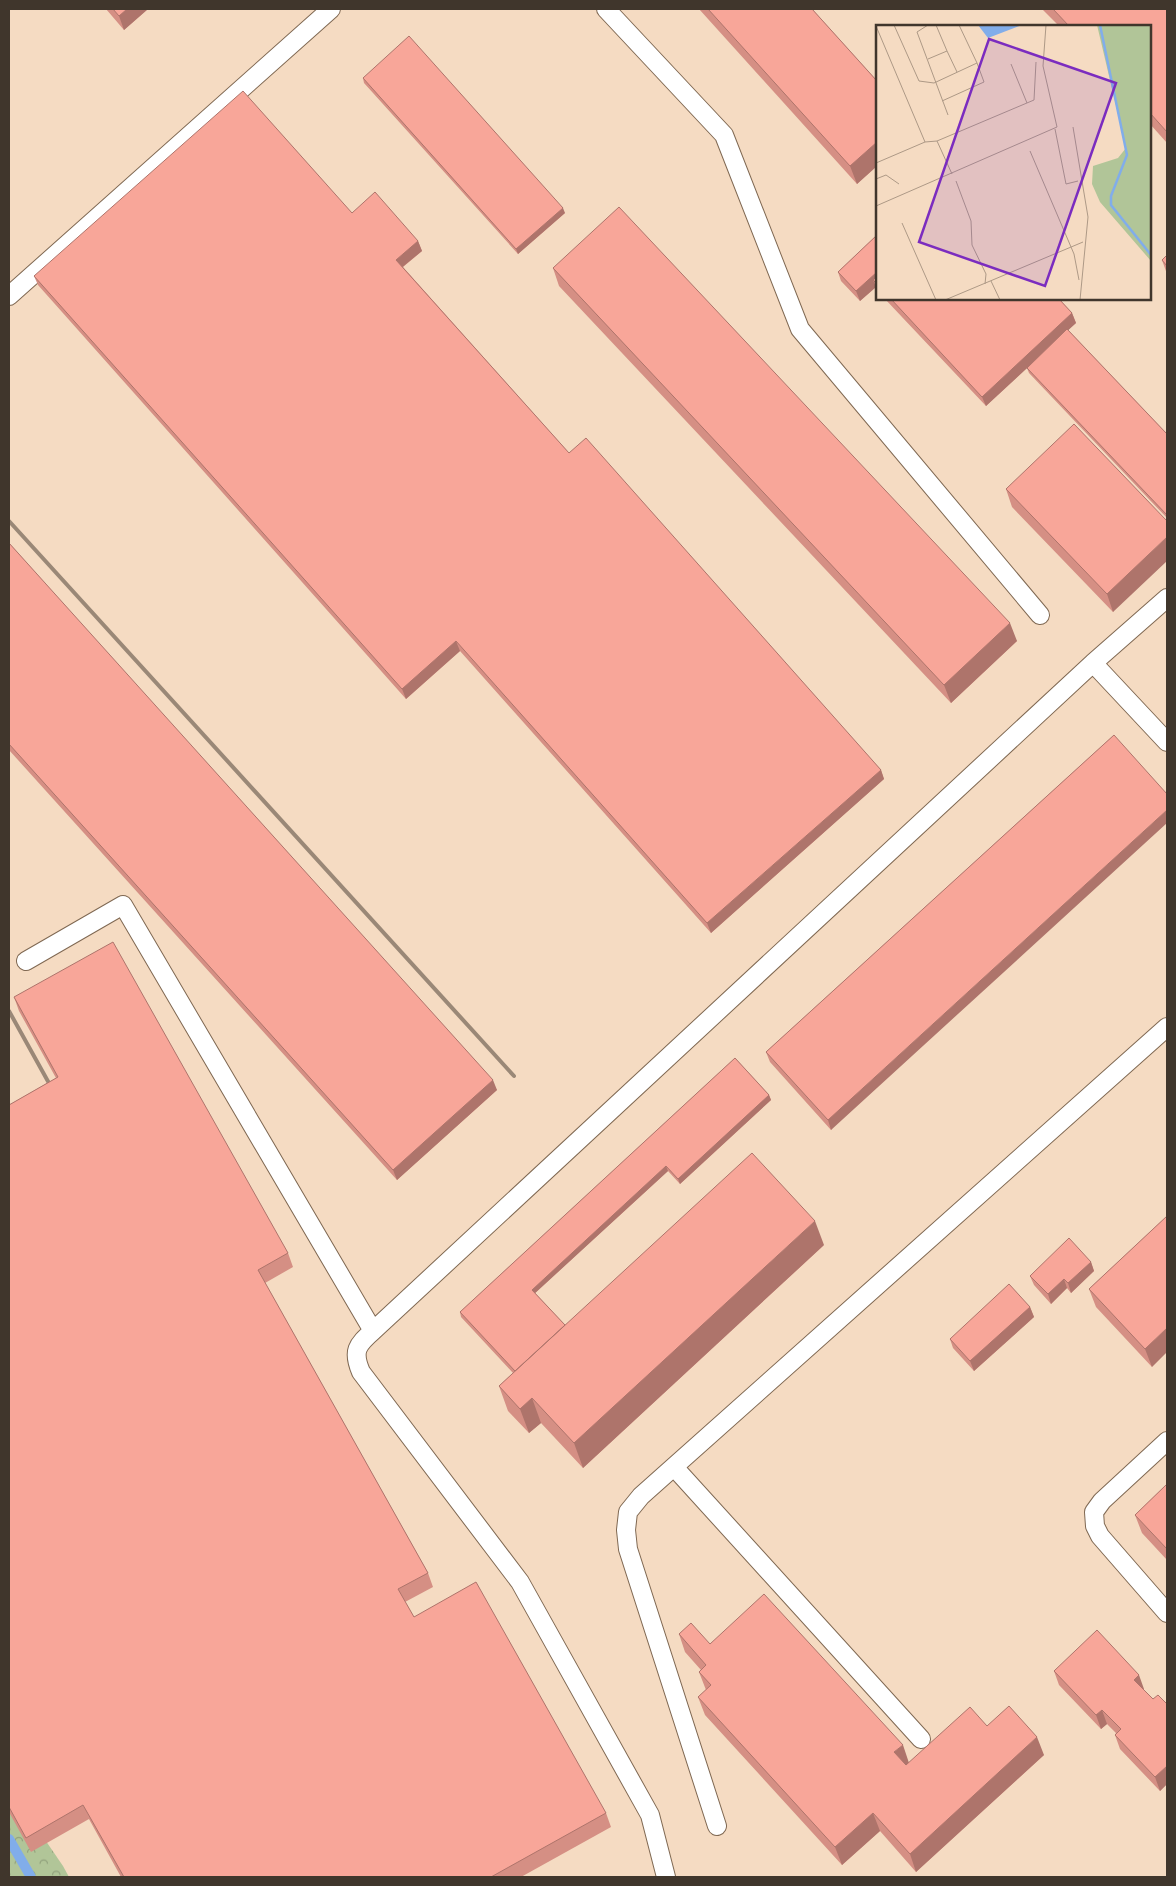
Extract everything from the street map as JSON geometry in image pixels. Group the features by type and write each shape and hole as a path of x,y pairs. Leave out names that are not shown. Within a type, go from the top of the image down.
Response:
{"lane":[{"path":"9,296 331,9"},
{"path":"606,9 724,135 800,329 1040,614"},
{"path":"666,1877 650,1815 520,1582 361,1372 356,1361 356,1351 360,1342 1093,663 1167,598"},
{"path":"1093,663 1167,742"},
{"path":"26,962 124,905 372,1331"},
{"path":"717,1826 628,1549 626,1530 628,1512 641,1496 1167,1028"},
{"path":"1167,1442 1102,1501 1094,1512 1095,1526 1100,1536 1167,1613"},
{"path":"674,1467 921,1739"}],"green space":[{"path":"9,1787 63,1866 69,1877 9,1877"}],"building":[{"path":"113,9 127,9 119,16"},
{"path":"708,9 812,9 876,80 876,143 850,166"},
{"path":"1053,9 1167,9 1167,132 1151,114 1151,25 1068,25"},
{"path":"409,36 563,208 516,249 363,78"},
{"path":"243,91 352,213 375,192 418,241 396,260 569,453 586,438 881,770 707,923 456,641 402,689 34,276"},
{"path":"619,207 1010,623 944,685 553,268"},
{"path":"876,236 876,273 856,291 838,272"},
{"path":"1167,255 1167,266 1162,260"},
{"path":"892,300 1060,300 1072,313 982,397"},
{"path":"1067,329 1167,434 1167,515 1027,368"},
{"path":"1074,424 1167,521 1167,537 1107,594 1006,489"},
{"path":"9,543 493,1080 393,1170 9,744"},
{"path":"1114,735 1167,794 1167,810 828,1120 766,1052"},
{"path":"113,942 288,1253 258,1270 428,1573 398,1589 414,1617 476,1582 606,1813 491,1877 124,1877 83,1805 26,1838 9,1807 9,1105 58,1077 14,997"},
{"path":"735,1058 769,1095 678,1179 666,1166 532,1290 565,1325 515,1371 460,1312"},
{"path":"752,1153 815,1221 574,1443 532,1398 520,1409 499,1386"},
{"path":"1167,1216 1167,1328 1145,1349 1089,1289"},
{"path":"1069,1238 1091,1262 1068,1283 1064,1279 1048,1294 1030,1276"},
{"path":"1009,1284 1030,1307 970,1361 950,1339"},
{"path":"1167,1484 1167,1549 1135,1515"},
{"path":"764,1594 903,1745 894,1752 906,1765 970,1707 987,1726 1009,1706 1037,1737 910,1854 873,1813 835,1847 698,1697 711,1685 699,1672 706,1665 679,1634 691,1623 710,1644"},
{"path":"1097,1630 1139,1675 1134,1680 1153,1699 1158,1695 1167,1704 1167,1766 1155,1777 1115,1735 1121,1729 1102,1710 1096,1715 1054,1671"}],"waterway":[{"path":"9,1839 31,1877"}],"railway":[{"path":"9,521 514,1076"},
{"path":"9,1011 55,1094"}]}
